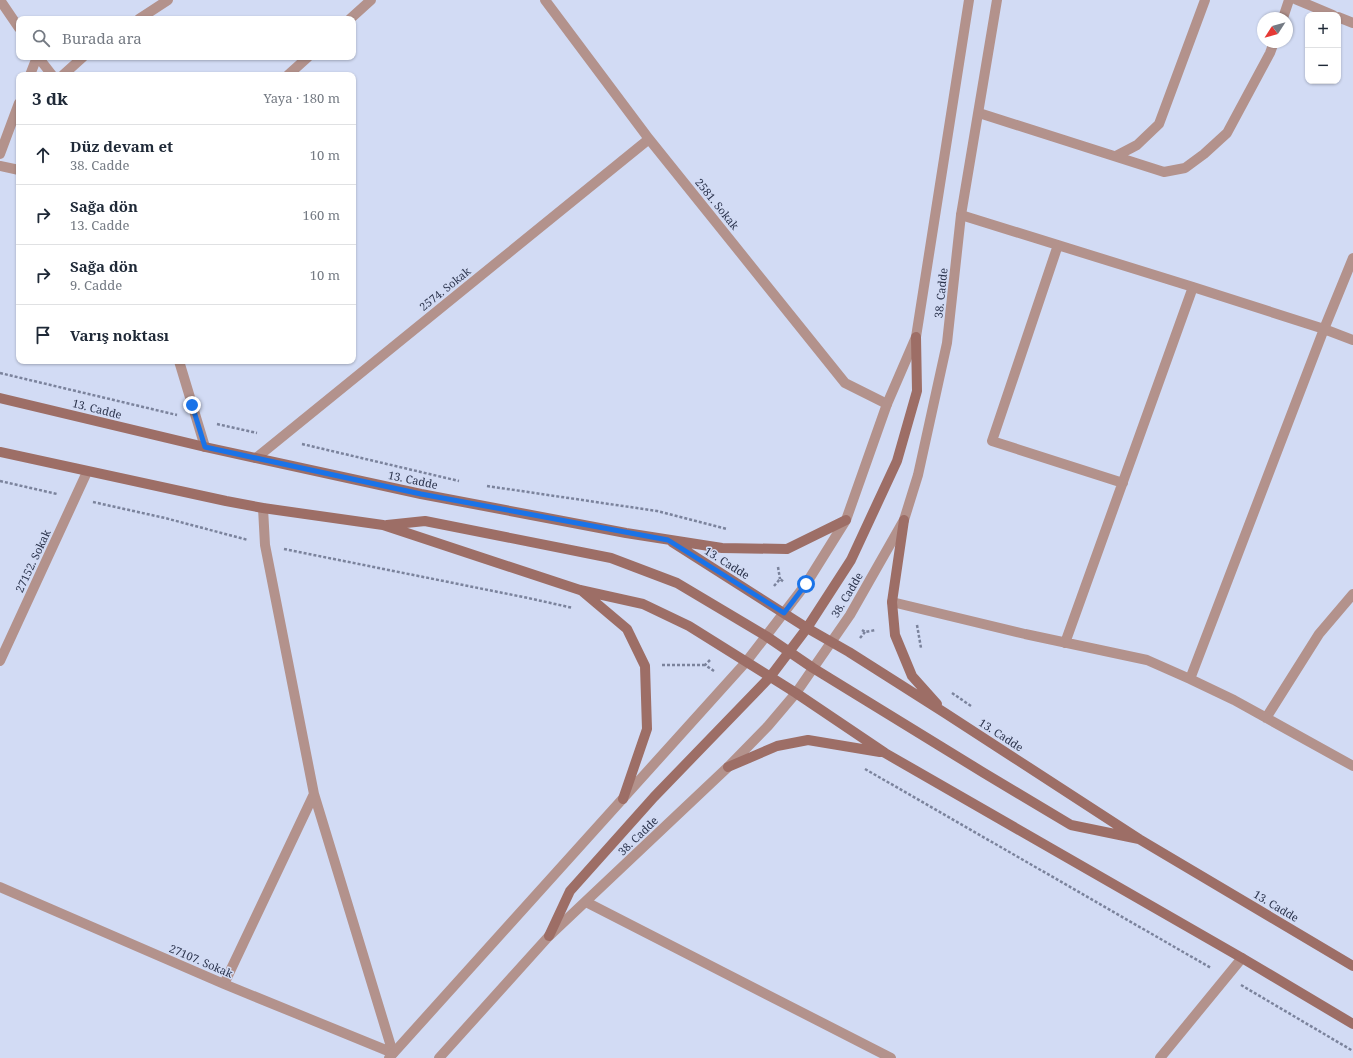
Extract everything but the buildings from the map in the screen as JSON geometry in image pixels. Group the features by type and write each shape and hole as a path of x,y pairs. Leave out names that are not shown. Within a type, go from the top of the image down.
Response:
{"main road":[{"path":"549,936 570,891 654,797 770,677 807,628 851,560 897,461 916,391 916,337"},
{"name":"13. Cadde","path":"0,398 205,447 421,494 668,540 807,628 849,652 1139,839 1353,966"},
{"path":"0,452 87,472 263,508 383,525 580,590 643,604 689,626 796,693 810,704 885,753 1242,958 1353,1024"},
{"path":"668,540 722,548 787,549 846,520"},
{"path":"904,520 892,602 895,635 912,676 945,713"},
{"path":"383,525 425,521 611,558 677,583 766,636 813,668 1071,825 1139,839"},
{"path":"580,590 627,629 645,666 647,730 623,799"},
{"path":"728,767 777,746 808,740 885,753"}],"street":[{"path":"0,0 16,24"},
{"path":"144,16 168,0"},
{"path":"353,16 371,0"},
{"name":"2581. Sokak","path":"546,0 649,139 845,383 887,404"},
{"name":"38. Cadde","path":"391,1056 746,662 806,584 846,520 887,404 916,337 969,0"},
{"name":"38. Cadde","path":"439,1058 549,936 728,767 768,726 796,693 850,615 904,520 918,475 947,343 961,214 997,0"},
{"path":"1116,156 1137,145 1159,124 1204,0"},
{"path":"1285,12 1289,0"},
{"path":"1297,0 1326,12"},
{"path":"1341,18 1353,23"},
{"path":"979,113 1164,172 1185,168 1204,154 1227,133 1272,48"},
{"path":"31,72 36,60"},
{"path":"40,60 50,72"},
{"path":"66,72 80,60"},
{"path":"291,72 305,60"},
{"path":"0,154 16,111"},
{"name":"2574. Sokak","path":"256,458 649,139"},
{"path":"0,166 16,169"},
{"path":"961,214 1353,340"},
{"path":"1058,245 992,441 1123,483"},
{"path":"1190,679 1353,258"},
{"path":"1065,643 1193,288"},
{"path":"180,364 205,447"},
{"name":"27152. Sokak","path":"0,661 87,472"},
{"path":"263,508 265,545 314,794 391,1056"},
{"path":"1266,718 1319,634 1353,594"},
{"path":"892,602 1065,643 1147,660 1190,679 1266,718 1353,766"},
{"path":"224,984 314,794"},
{"name":"27107. Sokak","path":"0,887 391,1056"},
{"path":"586,902 891,1058"},
{"path":"1160,1058 1242,958"}],"path":[{"name":"13. Cadde","path":"0,373 465,482"},
{"path":"0,481 165,518 265,545 573,608"},
{"path":"480,485 657,511 732,530"},
{"path":"917,625 922,651"},
{"path":"645,666 706,665"},
{"name":"13. Cadde","path":"947,689 972,707"},
{"path":"860,766 1353,1051"}],"route":[{"path":"192,405 205,447 421,494 668,540 784,613 806,584"}]}
